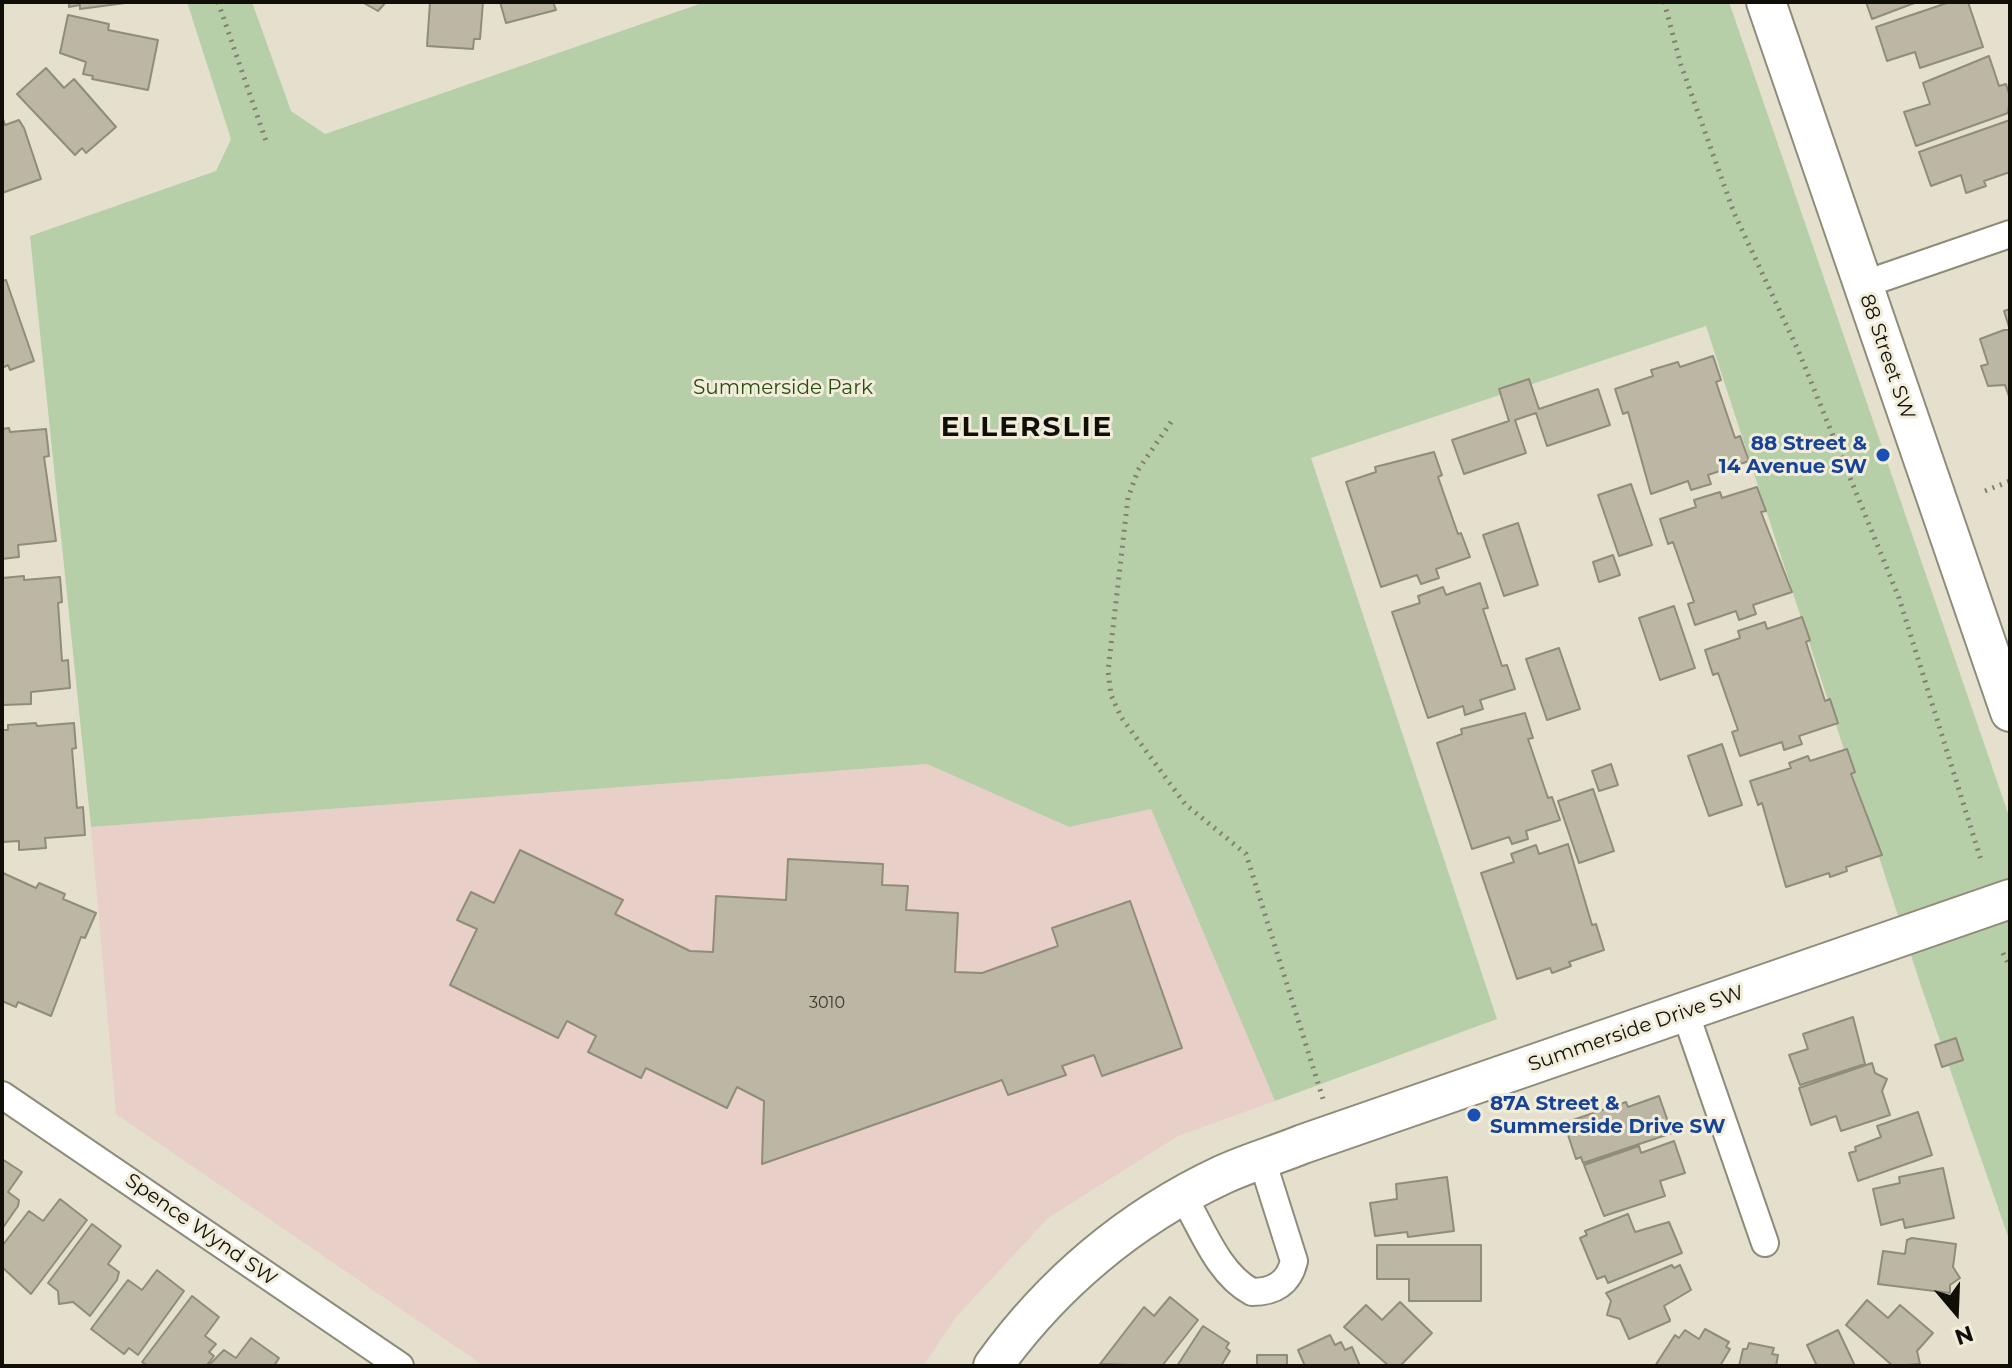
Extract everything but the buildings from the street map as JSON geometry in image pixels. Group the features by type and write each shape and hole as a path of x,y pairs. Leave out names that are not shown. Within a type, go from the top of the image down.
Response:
{"street":[{"name":"88 Street SW","path":"1766,2 2010,712"},
{"path":"1862,285 2010,234"},
{"name":"Summerside Drive SW","path":"993,1366 1021,1327 1073,1275 1104,1248 1183,1196 1262,1160 2010,899"},
{"path":"1685,1012 1765,1243"},
{"name":"Spence Wynd SW","path":"2,1095 395,1365"},
{"path":"1183,1196 1228,1273 1240,1286 1252,1292 1280,1285 1291,1274 1294,1261 1262,1160"}],"path":[{"path":"218,2 267,144"},
{"path":"1664,2 1681,65 1734,213 1798,350 1899,598 1981,860"},
{"path":"1171,422 1138,470 1128,498 1108,671 1111,695 1121,717 1190,811 1246,854 1323,1100"},
{"path":"1985,491 2010,481"},
{"path":"2003,953 2010,967"}],"shaded area":[{"path":"927,764 1069,827 1151,809 1275,1101 1178,1136 1048,1218 956,1317 923,1366 484,1366 116,1114 91,827"}],"green space":[{"name":"Summerside Park","path":"187,2 252,2 291,111 325,134 705,2 1729,2 2010,819 2010,1242 1922,989 1706,326 1311,458 1497,1019 1275,1101 1151,809 1069,827 927,764 91,827 30,236 216,171 231,139"}],"place":[{"name":"88 Street & 14 Avenue SW","path":"1883,455"},
{"name":"87A Street & Summerside Drive SW","path":"1474,1115"}],"district":[{"name":"ELLERSLIE","path":"1027,428"}]}
